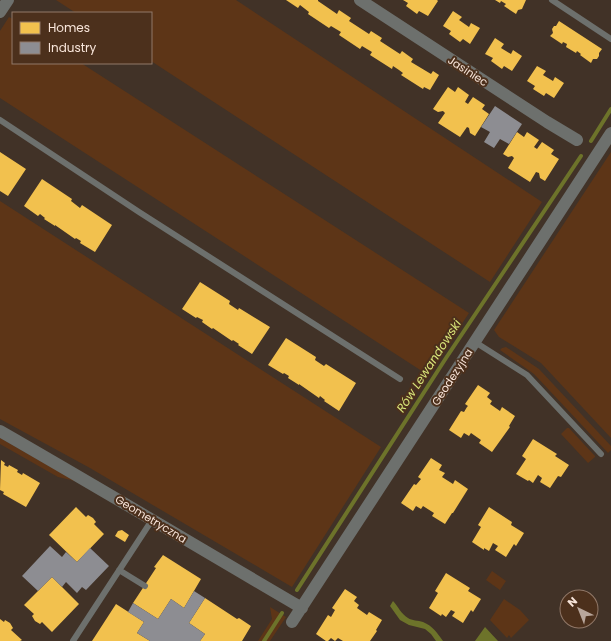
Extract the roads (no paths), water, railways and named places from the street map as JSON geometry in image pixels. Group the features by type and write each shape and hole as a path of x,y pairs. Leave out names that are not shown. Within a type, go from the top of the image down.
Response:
{"street":[{"path":"0,12 8,0"},
{"name":"Jasiniec","path":"360,0 540,118 577,140"},
{"name":"Geodezyjna","path":"292,622 611,133"},
{"name":"Geometryczna","path":"0,431 85,479 302,608"}],"lane":[{"path":"552,0 611,39"},
{"path":"0,120 139,212 400,379"},
{"path":"475,342 527,375 601,454"},
{"path":"73,641 152,520"},
{"path":"119,570 145,586"}],"waterway":[{"name":"Rów Lewandowski","path":"591,141 611,109"},
{"name":"Rów Lewandowski","path":"297,590 446,358 581,156"},
{"name":"Rów Lewandowski","path":"264,641 282,613"}]}
